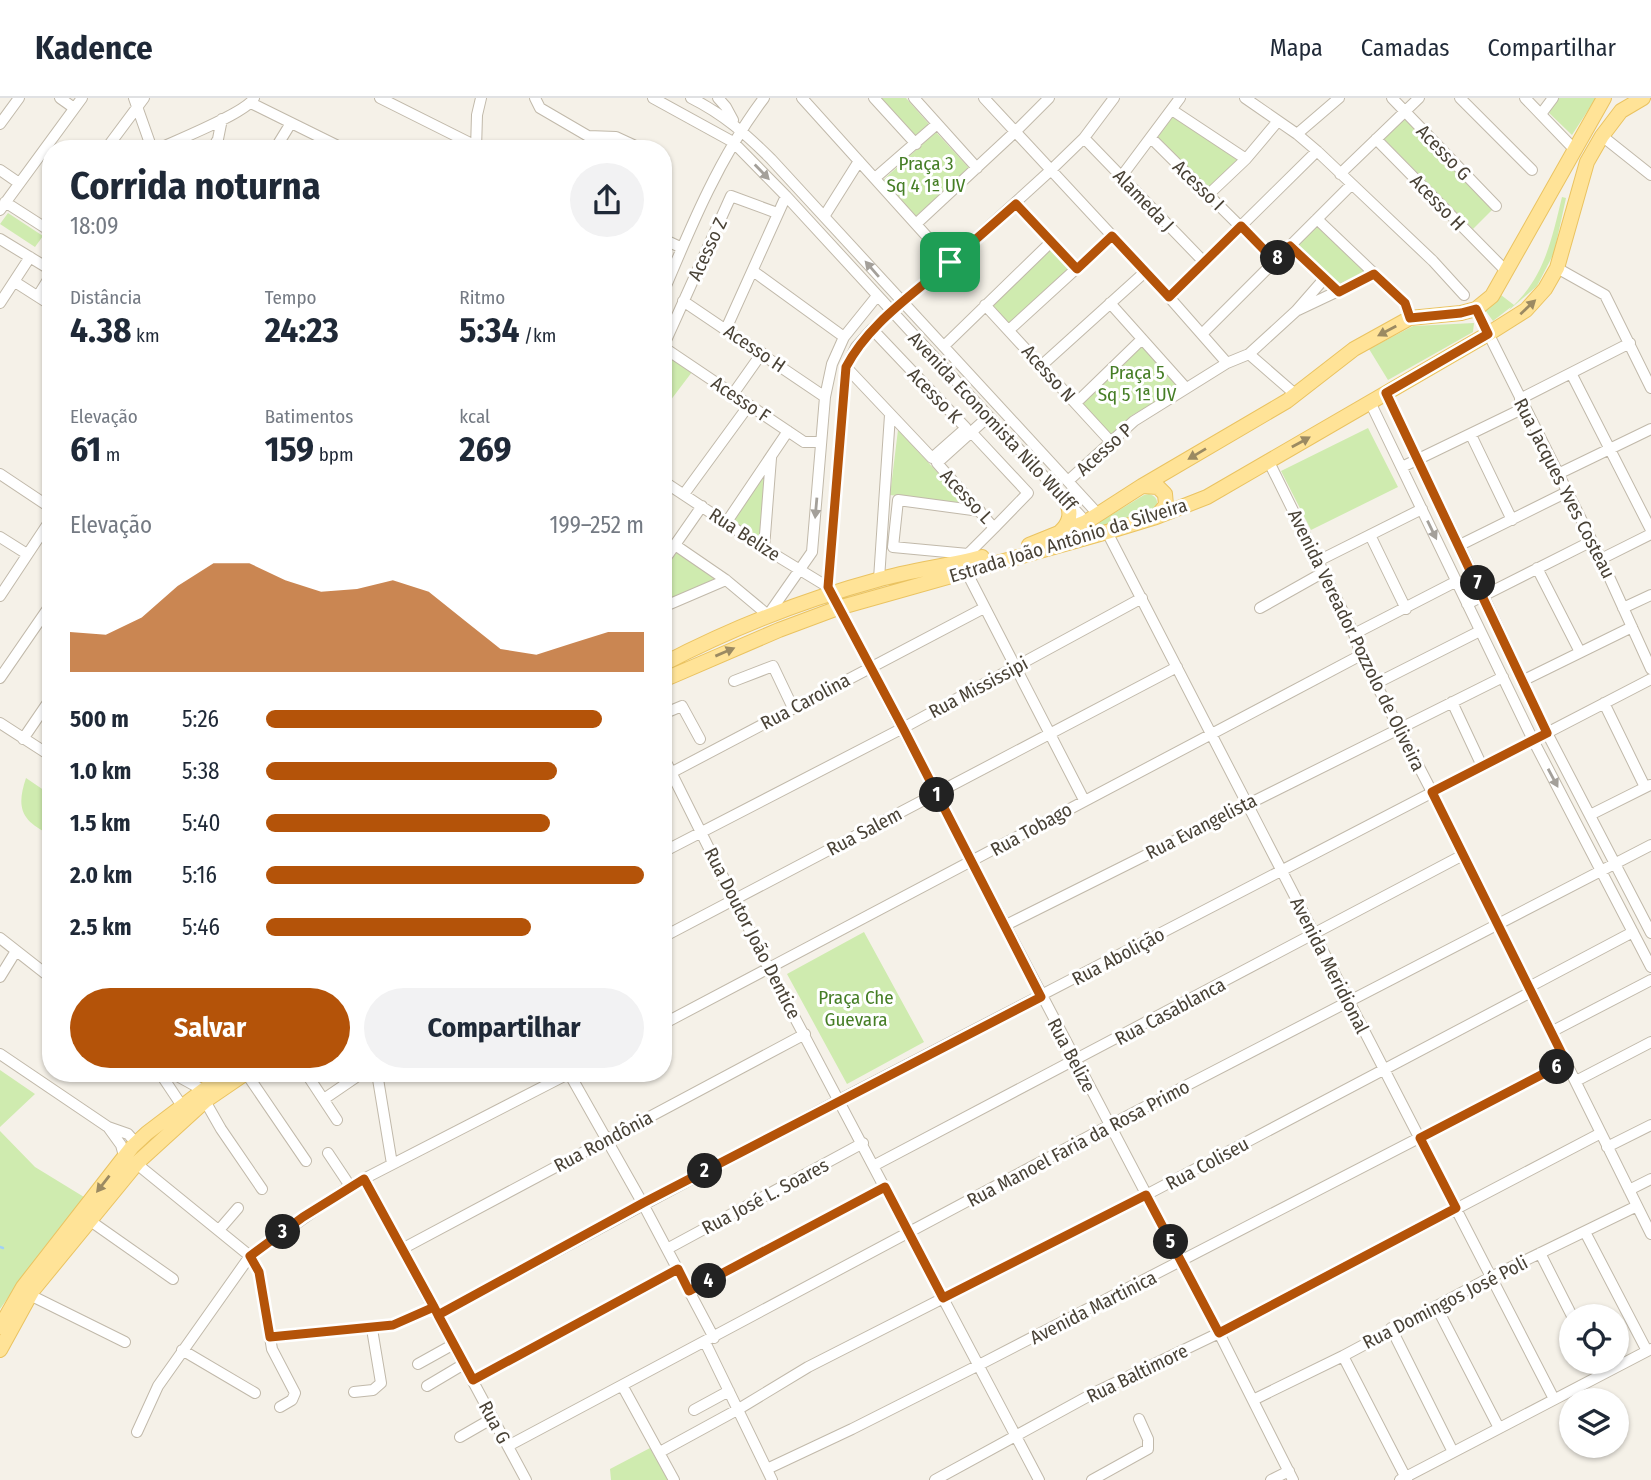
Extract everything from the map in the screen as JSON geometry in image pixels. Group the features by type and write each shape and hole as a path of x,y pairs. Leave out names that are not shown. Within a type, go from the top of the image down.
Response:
{"main road":[{"path":"1476,309 1492,296 1503,268 1604,98"},
{"name":"Estrada João Antônio da Silveira","path":"672,659 718,636 826,592 1107,532 1156,517 1207,496 1386,393 1526,310 1545,289 1557,268 1587,162 1621,111 1643,98"},
{"name":"Estrada João Antônio da Silveira","path":"672,676 779,630 968,562 1035,544 1092,518 1295,394 1354,349 1410,318 1476,309"},
{"path":"1142,486 1158,487 1165,494 1164,510 1156,517"},
{"path":"1059,533 1070,515 1066,501"},
{"path":"1092,518 1107,532"},
{"path":"779,630 795,618 819,608 826,592"},
{"path":"0,1327 23,1287 131,1159 217,1082"},
{"path":"127,1175 136,1143 182,1106 230,1082"},
{"path":"0,1350 30,1295 127,1175 136,1143"}],"street":[{"path":"0,124 19,98"},
{"path":"60,98 74,108"},
{"path":"51,140 82,98"},
{"path":"380,98 462,140"},
{"path":"478,140 477,115 481,98"},
{"path":"535,98 540,108 588,136 616,137 622,140"},
{"name":"Avenida Economista Nilo Wulff","path":"653,98 733,142 786,196 1066,501 1092,518"},
{"path":"718,98 737,126"},
{"path":"672,272 733,142 737,126 764,98"},
{"path":"802,98 950,262"},
{"path":"874,98 916,144"},
{"path":"914,98 977,168"},
{"path":"984,98 1227,363"},
{"path":"916,224 1049,98"},
{"path":"826,592 846,367 856,347 872,329 1016,204 1084,138 1114,98"},
{"path":"1121,177 1180,98"},
{"path":"1245,98 1317,151 1433,261 1464,295"},
{"path":"1297,134 1339,98"},
{"name":"Acesso G","path":"1391,98 1496,206"},
{"path":"1340,174 1419,98"},
{"path":"1460,98 1532,170"},
{"path":"1525,98 1574,149"},
{"path":"1541,114 1553,98"},
{"path":"689,117 696,99"},
{"name":"Avenida Economista Nilo Wulff","path":"696,99 737,126 825,215 1068,481 1092,518"},
{"path":"112,140 139,100"},
{"path":"139,100 150,140"},
{"path":"177,140 253,101 326,140"},
{"path":"1172,110 1246,159"},
{"path":"217,140 222,119"},
{"path":"1209,194 1246,159 1278,121"},
{"path":"281,140 291,123"},
{"path":"874,178 937,124"},
{"path":"1602,136 1651,175"},
{"name":"Alameda J","path":"1084,138 1204,262"},
{"name":"Acesso I","path":"1152,139 1275,261"},
{"name":"Acesso H","path":"1376,139 1503,268"},
{"path":"1169,297 1317,151"},
{"path":"42,152 3,206 42,226"},
{"path":"825,215 859,160"},
{"path":"0,170 19,183"},
{"path":"1202,334 1351,185"},
{"name":"Acesso Z","path":"672,326 732,196 777,213"},
{"path":"726,329 786,196"},
{"path":"1016,204 1077,269"},
{"path":"1317,219 1405,303 1410,318"},
{"path":"1009,330 1112,236"},
{"path":"0,239 42,266"},
{"path":"672,243 682,248"},
{"path":"944,346 1051,243"},
{"path":"1290,246 1339,292"},
{"path":"0,303 30,257"},
{"path":"1557,268 1605,295 1651,388"},
{"path":"752,271 844,337"},
{"path":"1042,365 1145,272"},
{"path":"1296,311 1374,274"},
{"name":"Acesso P","path":"1068,481 1135,421 1227,363 1249,354 1296,311 1324,279"},
{"path":"15,282 42,299"},
{"path":"37,296 42,287"},
{"path":"675,545 726,580 768,615 812,552 825,397 832,364 844,337 877,296"},
{"name":"Acesso H","path":"683,300 825,397"},
{"path":"1110,303 1186,388"},
{"name":"Acesso N","path":"985,305 1111,442"},
{"name":"Rua Jacques Yves Costeau","path":"1476,309 1601,559 1650,666"},
{"name":"Acesso K","path":"872,329 966,428 934,461"},
{"path":"1076,403 1142,339"},
{"path":"1402,467 1471,435 1571,373 1630,342"},
{"name":"Acesso F","path":"672,353 804,442 821,442"},
{"path":"733,394 762,353"},
{"path":"1249,354 1295,394"},
{"path":"846,367 934,461"},
{"path":"1571,373 1651,532 1601,559"},
{"path":"1386,393 1547,733 1651,933"},
{"path":"1370,402 1533,740 1651,967"},
{"path":"684,494 749,405"},
{"path":"879,579 890,415"},
{"name":"Acesso K","path":"934,461 972,433 988,417"},
{"path":"1558,474 1651,429"},
{"path":"726,523 788,431"},
{"path":"972,433 1028,493"},
{"path":"1471,435 1512,520"},
{"path":"764,548 772,455"},
{"name":"Avenida Vereador Pozzolo de Oliveira","path":"1268,460 1362,655 1651,1234"},
{"name":"Acesso L","path":"934,461 995,527 1044,476"},
{"path":"0,474 42,502"},
{"name":"Rua Belize","path":"672,487 801,570 826,592 838,608 1291,1475"},
{"path":"1460,545 1567,492"},
{"path":"968,562 893,548 898,500 980,511"},
{"path":"672,549 702,506"},
{"path":"1318,561 1422,509"},
{"path":"968,562 995,527"},
{"path":"0,594 42,532"},
{"name":"Avenida Meridional","path":"1107,532 1554,1399"},
{"path":"1370,535 1406,609"},
{"path":"0,537 27,554"},
{"path":"1467,604 1592,541"},
{"path":"968,562 984,608 1084,800"},
{"path":"1537,568 1580,652"},
{"path":"1260,608 1324,572"},
{"path":"672,603 726,580"},
{"path":"1354,634 1457,581"},
{"path":"1623,608 1651,595"},
{"name":"Rua Mississipi","path":"672,847 903,728 1142,598"},
{"name":"Rua Carolina","path":"672,772 984,608"},
{"path":"0,678 42,617"},
{"path":"1522,681 1632,627"},
{"path":"1377,682 1480,631"},
{"name":"Rua Tobago","path":"672,1019 1362,655"},
{"path":"734,681 773,666 793,708"},
{"name":"Rua Salem","path":"672,932 1177,667"},
{"name":"Rua Evangelista","path":"1004,926 1503,677"},
{"name":"Rua Abolição","path":"270,1337 372,1329 436,1311 1651,679"},
{"path":"1451,702 1482,766"},
{"path":"1590,815 1648,786 1604,703"},
{"path":"672,710 682,706 700,738"},
{"path":"23,739 42,711"},
{"path":"0,723 42,751"},
{"name":"Rua Doutor João Dentice","path":"672,781 702,832 768,967 1039,1480"},
{"name":"Rua Manoel Faria da Rosa Primo","path":"508,1446 1110,1125 1651,845"},
{"name":"Rua Casablanca","path":"875,1166 1463,855"},
{"name":"Rua Coliseu","path":"660,1452 808,1367 1146,1195 1384,1069 1633,932"},
{"path":"0,939 42,971"},
{"path":"0,977 16,951"},
{"path":"1551,1032 1651,980"},
{"name":"Rua Rondônia","path":"402,1249 805,1034"},
{"path":"1576,1081 1651,1042"},
{"path":"0,1054 108,1127 128,1134 136,1143"},
{"name":"Avenida Martinica","path":"767,1469 977,1366 1566,1062"},
{"path":"166,1082 182,1106"},
{"path":"185,1082 204,1096 221,1129 262,1189"},
{"path":"252,1082 306,1161"},
{"path":"312,1082 337,1120"},
{"path":"324,1099 349,1082"},
{"path":"378,1082 392,1164"},
{"path":"137,1432 158,1386 250,1256 350,1186 551,1082"},
{"path":"574,1082 643,1203 689,1291 737,1410 772,1480"},
{"path":"1608,1147 1651,1125"},
{"path":"108,1127 131,1159 250,1256 259,1272 272,1349 295,1393 292,1400 279,1407"},
{"name":"Rua Baltimore","path":"935,1480 1094,1393 1219,1333 1601,1133"},
{"name":"Rua José L. Soares","path":"667,1249 863,1143"},
{"path":"328,1153 350,1186"},
{"name":"Rua G","path":"364,1179 526,1480"},
{"path":"1629,1190 1651,1179"},
{"path":"689,1291 885,1187"},
{"name":"Rua Domingos José Poli","path":"1252,1400 1343,1356 1491,1277 1637,1206"},
{"path":"219,1230 239,1208"},
{"path":"89,1220 173,1279"},
{"path":"1584,1232 1649,1350 1629,1360"},
{"path":"1540,1253 1566,1304"},
{"path":"473,1380 678,1269"},
{"path":"30,1295 125,1342"},
{"path":"1436,1306 1499,1428"},
{"path":"1391,1328 1453,1452"},
{"path":"354,1392 373,1390 381,1383 372,1329"},
{"path":"418,1364 454,1344"},
{"path":"182,1350 255,1394"},
{"path":"1343,1356 1404,1479 1602,1374"},
{"path":"427,1386 464,1364"},
{"path":"623,1387 674,1480"},
{"path":"694,1410 729,1391"},
{"path":"460,1437 493,1418"},
{"path":"1093,1480 1148,1449 1148,1438 1139,1419"},
{"path":"1271,1480 1291,1475"}],"green space":[{"path":"880,98 906,98 929,124 915,136"},
{"path":"1557,98 1596,98 1572,135 1547,111"},
{"path":"1173,115 1238,160 1209,188 1158,137"},
{"path":"1404,118 1493,209 1473,229 1383,138"},
{"name":"Praça 3 Sq 4 1ª UV","path":"936,132 969,168 916,216 883,180"},
{"path":"1562,197 1566,198 1554,253 1537,286 1509,310 1511,307 1493,321 1485,310 1501,295 1514,305 1533,281 1546,255"},
{"path":"8,213 42,237 35,247 0,224"},
{"path":"1317,225 1366,272 1340,287 1297,246"},
{"path":"1050,247 1071,269 1010,325 990,304"},
{"path":"1474,323 1473,332 1388,380 1369,349 1413,326"},
{"name":"Praça 5 Sq 5 1ª UV","path":"1141,346 1180,387 1131,416 1111,435 1081,403"},
{"path":"672,357 692,372 672,398"},
{"path":"1368,428 1398,487 1311,530 1281,471"},
{"path":"898,430 967,504 890,495"},
{"path":"767,468 761,541 731,522"},
{"path":"1149,494 1157,501 1153,511 1107,527 1098,523 1144,495"},
{"path":"677,552 717,580 672,599 672,559"},
{"path":"26,778 42,789 42,830 27,819 22,806"},
{"name":"Praça Che Guevara","path":"864,932 924,1042 847,1084 787,974"},
{"path":"0,1070 35,1094 0,1127"},
{"path":"0,1131 35,1167 84,1197 0,1309"},
{"path":"650,1448 668,1480 611,1480 610,1469"}],"route":[{"path":"950,262 872,329 856,347 846,367 828,587 1041,997 643,1203 438,1315 434,1307 393,1325 372,1329 270,1337 259,1272 250,1256 303,1217 364,1179 434,1307 438,1315 473,1380 678,1269 689,1291 885,1187 943,1298 1146,1195 1219,1333 1456,1208 1420,1138 1566,1062 1432,792 1547,733 1386,393 1488,334 1476,309 1410,318 1405,303 1374,274 1339,292 1290,246 1275,261 1241,226 1169,297 1112,236 1077,269 1016,204 950,262"}]}
